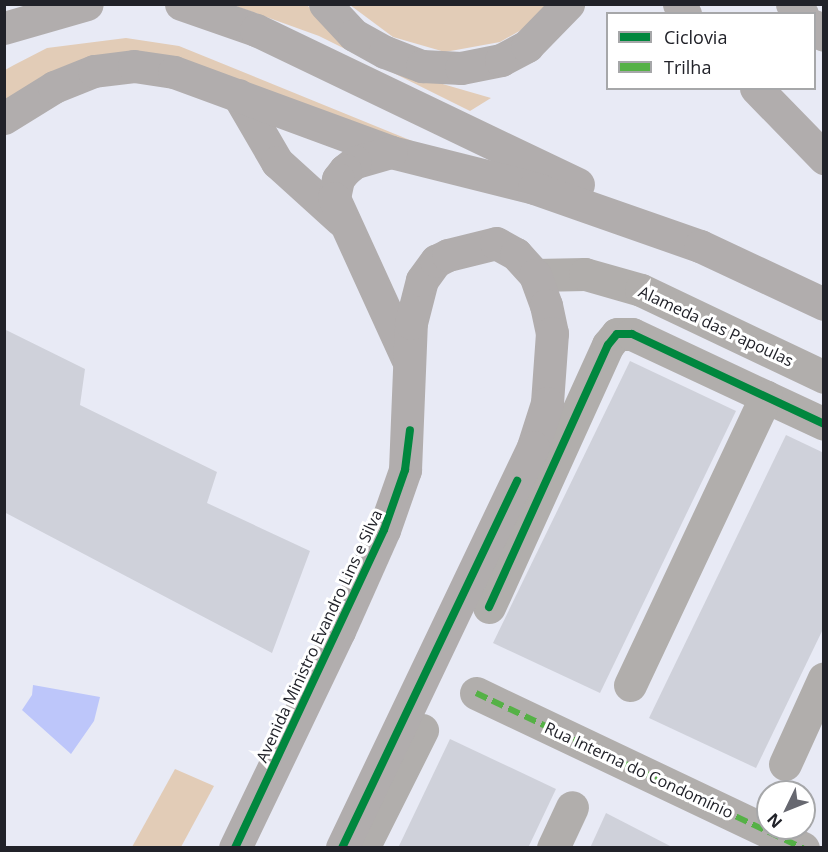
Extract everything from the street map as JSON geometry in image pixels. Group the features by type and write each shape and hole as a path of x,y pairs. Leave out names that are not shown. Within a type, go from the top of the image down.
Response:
{"main road":[{"path":"4,8 10,4"},
{"path":"4,28 87,4"},
{"path":"181,4 256,30 374,89 672,227 700,246"},
{"path":"325,4 354,34 385,52 422,66 461,69 501,60 528,46 568,4"},
{"path":"4,118 54,87 94,71 134,66 174,72 391,152 534,188 700,246 824,304"},
{"path":"758,90 824,158"},
{"path":"238,94 277,162 341,220"},
{"path":"391,152 355,162 338,179 334,198 341,220 376,287 410,365"},
{"path":"342,848 533,447 552,376 552,333 535,275 516,254 496,243 436,261 376,287"},
{"name":"Avenida Ministro Evandro Lins e Silva","path":"235,848 384,530 405,470 411,323 422,280 436,261"}],"street":[{"name":"Alameda das Papoulas","path":"535,275 585,274 641,290 824,377"},
{"path":"489,608 608,345 617,334 632,334 824,424"},
{"path":"630,685 766,396"},
{"path":"785,764 824,678"},
{"name":"Rua Interna do Condomínio","path":"476,693 802,848"},
{"path":"363,848 422,730"},
{"path":"553,848 572,807"}],"shaded area":[{"path":"233,5 307,5 338,36 415,76 491,98 470,111 319,36"},
{"path":"350,5 548,5 530,25 500,42 445,52 393,37"},
{"path":"126,38 179,46 449,156 160,67 5,103 5,70 14,65 47,48"},
{"path":"175,769 214,786 181,847 132,847"}],"water":[{"path":"33,685 100,697 94,721 71,754 22,710 32,695"}],"building":[{"path":"4,329 85,369 80,405 217,472 207,503 310,551 272,653 4,512"},
{"path":"630,361 736,411 600,693 493,643"},
{"path":"786,435 824,453 824,627 756,768 649,718"},
{"path":"450,739 556,789 528,848 398,848"},
{"path":"606,813 674,848 590,848"}],"marked path":[{"path":"476,693 803,848"}],"cycle path":[{"path":"489,607 608,345 617,334 632,334 824,424"},
{"path":"235,848 384,530 405,470 410,430"},
{"path":"342,848 517,481"}]}
